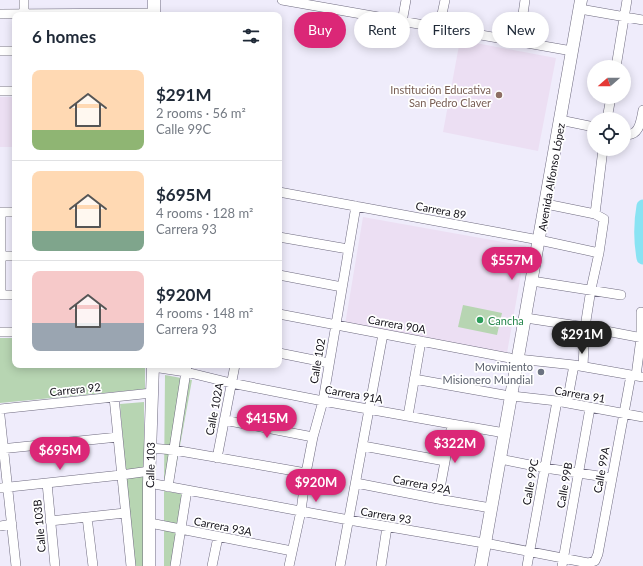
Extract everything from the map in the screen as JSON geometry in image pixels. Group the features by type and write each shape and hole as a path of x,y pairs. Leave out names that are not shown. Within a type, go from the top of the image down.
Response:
{"street":[{"path":"24,0 24,12"},
{"path":"154,0 154,12"},
{"path":"282,0 312,3 355,12"},
{"path":"404,12 406,0"},
{"path":"442,12 445,0"},
{"path":"523,12 524,0"},
{"path":"617,60 628,0"},
{"path":"578,3 643,20"},
{"name":"Avenida Alfonso López","path":"481,566 485,507 508,395 578,3"},
{"path":"0,14 12,14"},
{"path":"549,47 569,51"},
{"path":"0,52 12,51"},
{"name":"Avenida Alfonso López","path":"514,358 526,318 532,281 536,240 546,204 560,120 569,51"},
{"path":"0,91 12,91"},
{"path":"631,135 634,134 640,126 643,110"},
{"path":"560,120 587,126"},
{"path":"595,214 602,156"},
{"name":"Carrera 89","path":"282,193 599,253"},
{"path":"546,204 595,214 604,219 579,365 567,404"},
{"name":"Calle 102","path":"289,566 301,511 313,437 322,401 356,206"},
{"path":"12,212 1,212 1,295 12,295"},
{"path":"282,238 348,249"},
{"path":"1,256 12,256"},
{"path":"282,276 342,287"},
{"path":"532,281 591,289 621,295"},
{"name":"Calle 99A","path":"588,563 595,561 598,554 624,414 636,376 642,338 641,312"},
{"name":"Carrera 90A","path":"282,315 514,358 579,365 636,376"},
{"path":"526,318 642,338"},
{"path":"0,332 12,332"},
{"path":"340,566 383,334"},
{"path":"408,416 421,341"},
{"path":"282,354 329,363"},
{"name":"Calle 103","path":"149,566 150,448 153,368"},
{"name":"Carrera 91A","path":"175,368 186,369 231,383 322,401 501,432"},
{"name":"Calle 102A","path":"217,458 234,368"},
{"path":"168,487 186,369"},
{"name":"Carrera 91","path":"414,379 508,395 556,401 643,417"},
{"name":"Carrera 92","path":"0,409 152,393"},
{"path":"114,397 131,566"},
{"name":"Calle 99C","path":"527,566 556,401"},
{"name":"Calle 99B","path":"562,562 590,408"},
{"path":"0,416 4,487 12,524 16,566"},
{"path":"224,420 313,437"},
{"path":"438,499 452,424"},
{"name":"Avenida Alfonso López","path":"474,566 482,543 500,459 501,432"},
{"path":"2,449 118,438"},
{"path":"363,446 445,461"},
{"path":"150,448 174,450 306,473"},
{"path":"500,459 544,468 612,478"},
{"path":"4,487 121,475 150,477"},
{"name":"Carrera 93","path":"150,477 168,487 530,552 562,562 588,563"},
{"name":"Calle 103B","path":"47,483 54,566"},
{"name":"Carrera 92A","path":"356,483 485,507"},
{"path":"175,566 187,490"},
{"path":"50,521 125,513"},
{"path":"87,517 93,566"},
{"name":"Carrera 93A","path":"150,523 292,551"},
{"path":"0,526 12,524"},
{"path":"381,566 387,527"},
{"path":"212,566 218,537"}],"shaded area":[{"name":"Institución Educativa San Pedro Claver","path":"484,44 492,46 492,48 503,48 556,58 538,151 443,132 459,48 484,48"},
{"path":"0,97 12,97 12,147 0,147"},
{"path":"363,217 526,246 507,353 345,325"}],"green space":[{"name":"Cancha","path":"463,305 502,313 497,335 458,327"},
{"path":"0,338 12,338 12,368 145,368 145,389 0,403"},
{"path":"165,375 192,380 173,484 164,482"},
{"path":"144,402 144,566 133,566 120,404"},
{"path":"164,491 182,494 178,524 164,522"},
{"path":"164,530 177,532 172,566 164,566"}],"waterway":[{"path":"643,206 641,219 641,245 643,258"}],"place":[{"name":"Institución Educativa San Pedro Claver","path":"499,95"},
{"name":"Cancha","path":"480,320"},
{"name":"Movimiento Misionero Mundial","path":"541,372"}]}
